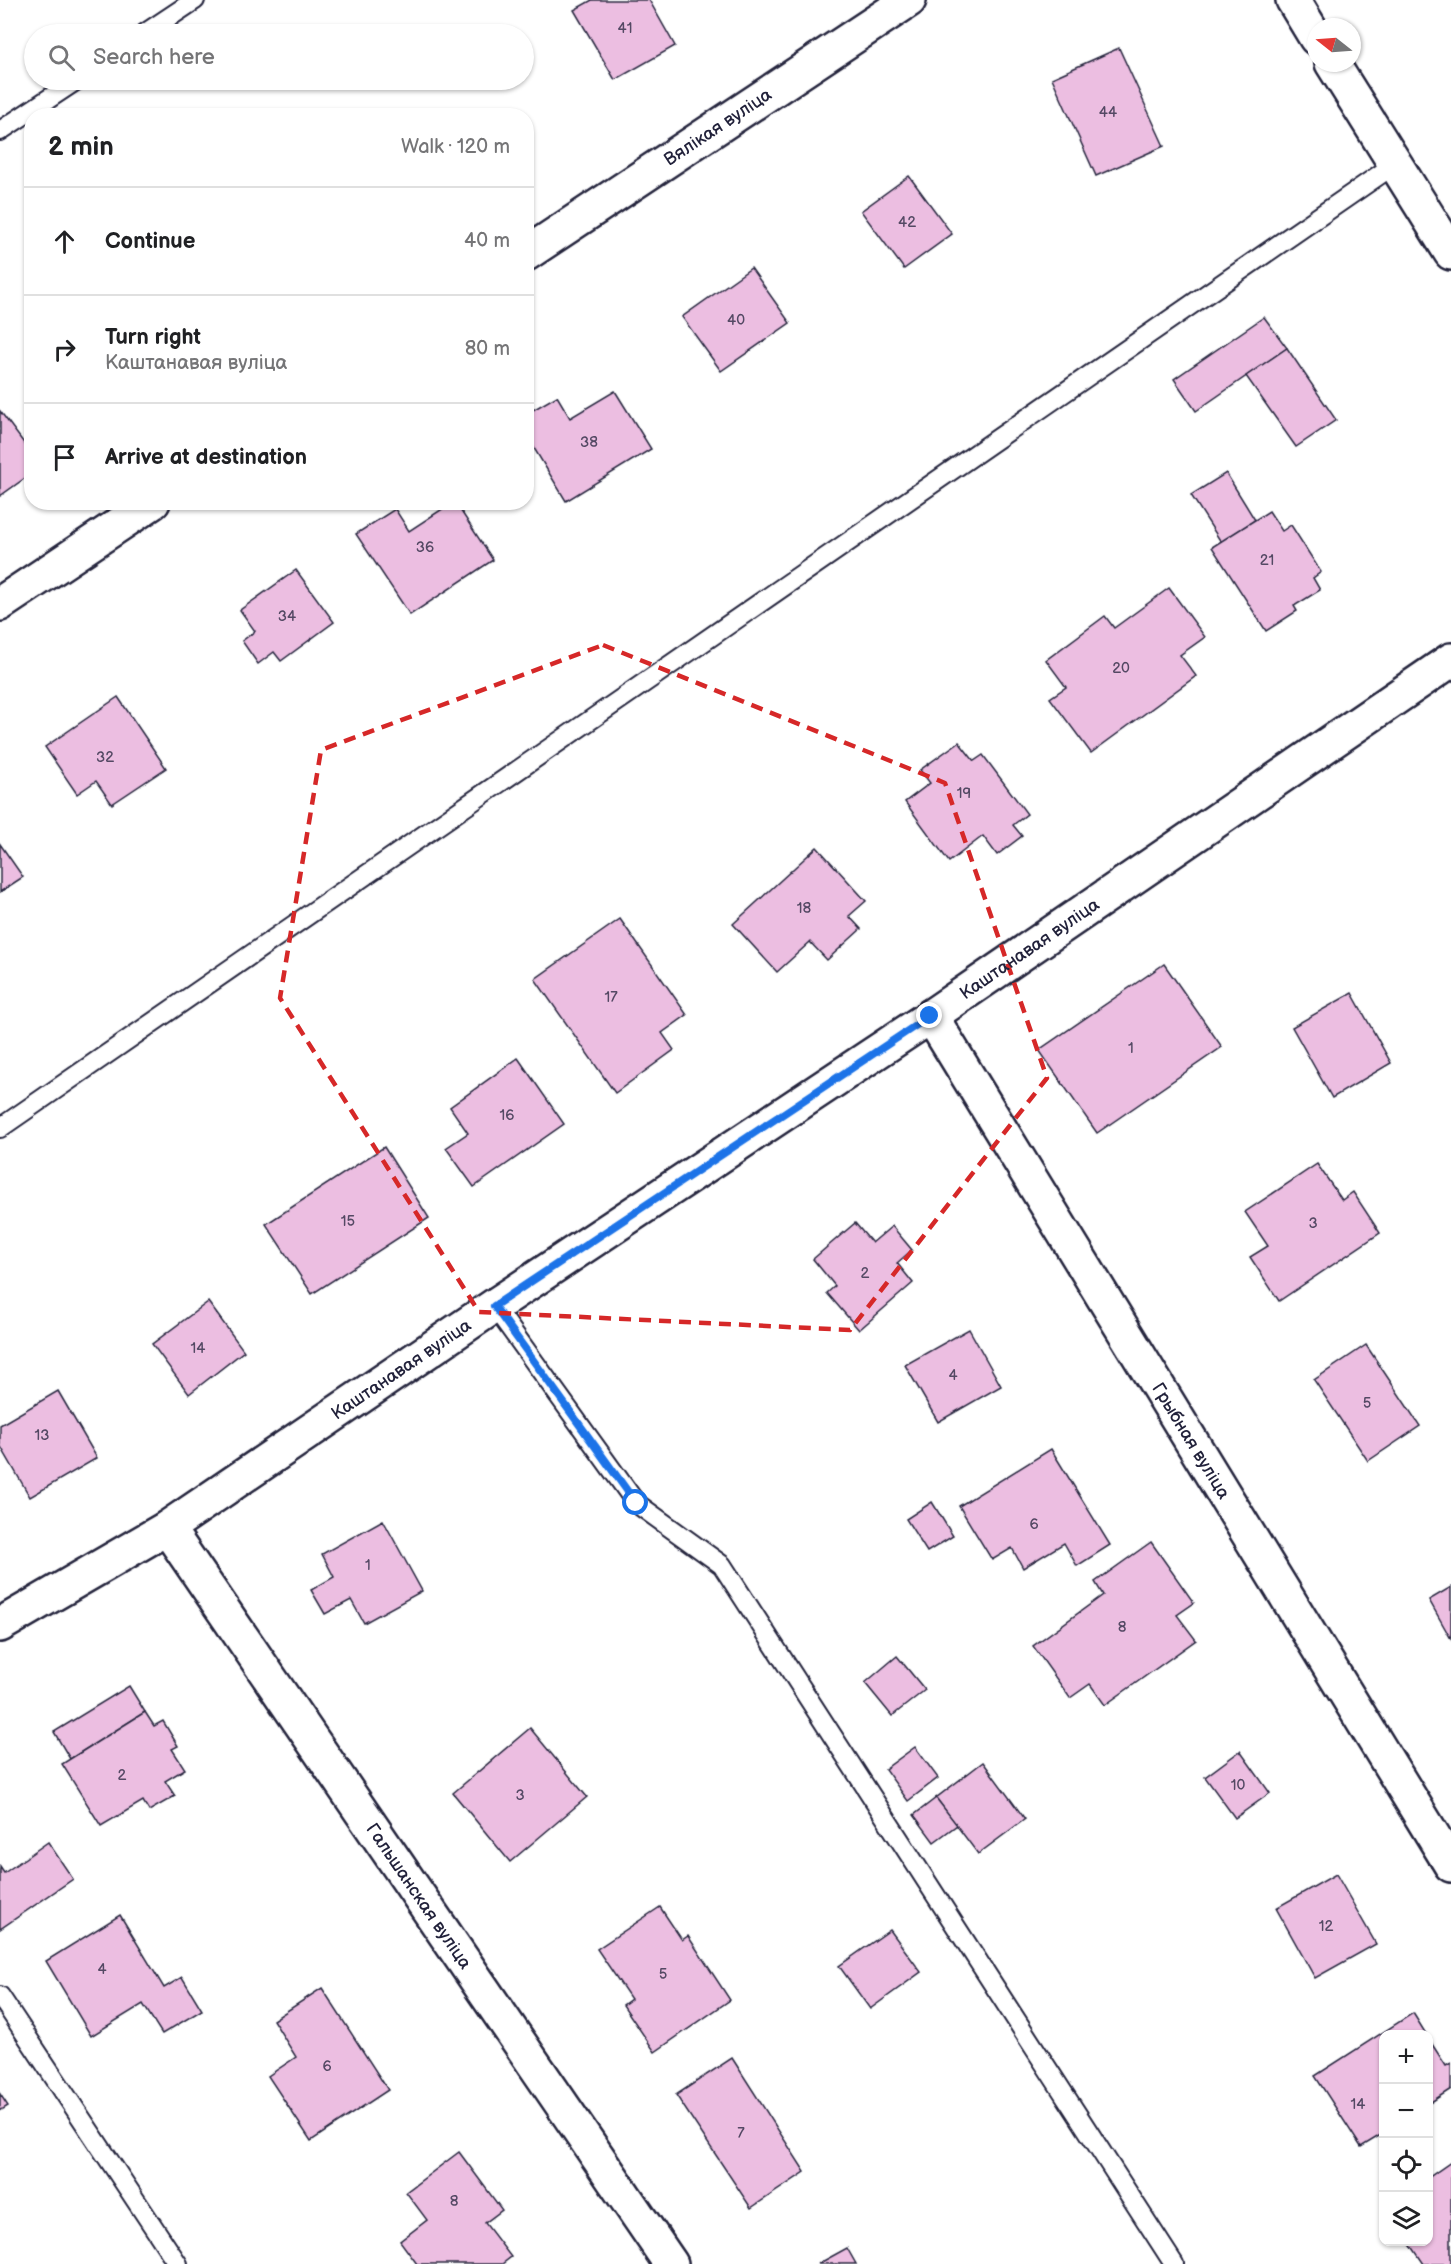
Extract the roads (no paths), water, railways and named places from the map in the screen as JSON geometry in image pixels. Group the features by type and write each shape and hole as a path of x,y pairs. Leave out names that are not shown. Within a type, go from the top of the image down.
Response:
{"street":[{"name":"Вялікая вуліца","path":"534,249 909,0"},
{"path":"1293,0 1307,23"},
{"path":"1338,72 1451,253"},
{"path":"0,604 141,510"},
{"name":"Каштанавая вуліца","path":"0,1624 167,1528 494,1306 930,1016 1451,660"},
{"name":"Грыбная вуліца","path":"930,1016 1451,1865"},
{"name":"Гальшанская вуліца","path":"167,1528 671,2264"}],"lane":[{"path":"159,24 195,0"},
{"path":"35,108 62,90"},
{"path":"0,131 24,115"},
{"path":"0,1128 1395,164"},
{"path":"494,1306 636,1503 722,1565 1174,2264"},
{"path":"0,1996 178,2264"}]}
